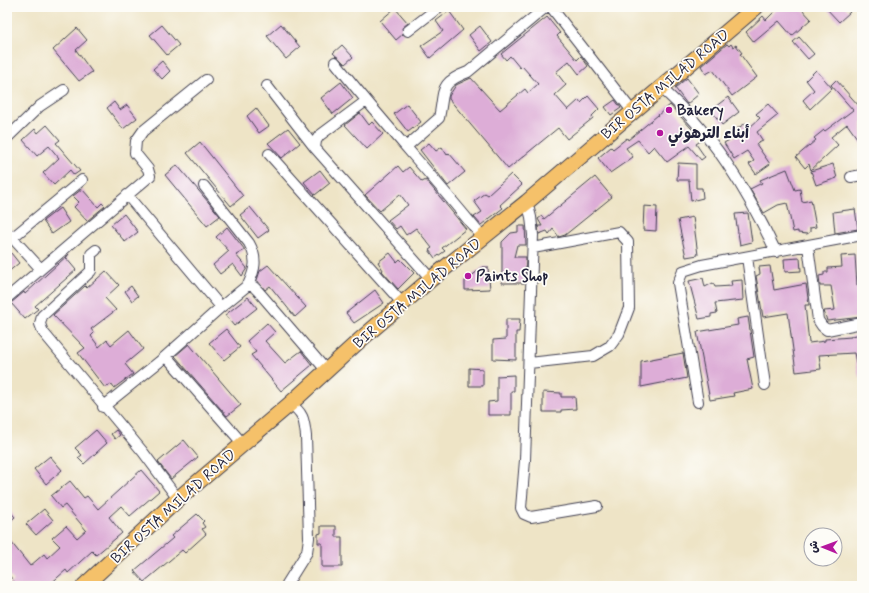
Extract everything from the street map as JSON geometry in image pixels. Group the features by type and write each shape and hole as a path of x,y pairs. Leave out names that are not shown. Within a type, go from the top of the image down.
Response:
{"main road":[{"name":"BIR OSTA MILAD ROAD","path":"84,586 178,499 290,404 326,370 431,279 527,202 660,87 756,7"}],"street":[{"path":"408,31 439,7"},
{"path":"406,147 439,118 441,96 445,85 453,78 468,72 546,7"},
{"path":"551,7 632,111"},
{"path":"335,62 366,101 483,238"},
{"path":"7,298 40,268 150,176 148,169 135,153 136,141 143,131 206,80"},
{"path":"267,86 315,148 431,279"},
{"path":"660,87 686,111 718,150 749,199 776,252"},
{"path":"7,138 40,106 64,90"},
{"path":"315,148 316,141 319,136 366,101"},
{"path":"269,154 403,304"},
{"path":"851,177 862,175"},
{"path":"40,268 10,235 82,180"},
{"path":"103,407 166,356 221,307 248,286 255,270 254,252 249,243 204,186"},
{"path":"127,195 221,307"},
{"path":"527,202 531,217 533,248 529,363 521,508 524,514 530,517 597,506"},
{"path":"529,363 593,356 610,346 619,334 629,308 628,242 619,232 533,248"},
{"path":"698,402 678,283 683,272 702,265 862,235"},
{"path":"808,246 818,320 822,326 827,330 862,323"},
{"path":"96,250 91,254 91,271 42,316 40,324 43,332 103,407 142,452 178,499"},
{"path":"747,257 765,385"},
{"path":"248,286 254,287 326,370"},
{"path":"166,356 243,444"},
{"path":"287,584 307,552 310,538 304,420 299,410 290,404"}],"building":[{"path":"779,7 800,7 811,19 792,36 779,21 754,42 746,32 763,16 766,20"},
{"path":"825,7 845,7 850,12 839,22"},
{"path":"395,8 408,23 402,28 403,34 396,40 380,21"},
{"path":"449,11 463,30 430,58 421,46 443,31 436,21"},
{"path":"547,17 560,33 557,36 577,60 581,56 588,66 579,74 569,61 556,72 566,85 555,95 568,110 579,100 581,103 588,96 599,109 592,116 593,118 567,139 558,128 508,169 449,99 449,96 456,85 471,78 500,110 525,89 528,93 538,84 522,66 520,68 510,56 506,60 501,54"},
{"path":"281,24 300,47 286,59 267,36"},
{"path":"162,25 179,45 167,55 150,35"},
{"path":"480,26 492,42 481,51 469,35"},
{"path":"77,28 87,40 76,50 92,72 79,81 53,50"},
{"path":"799,37 814,54 808,59 793,42"},
{"path":"727,44 729,46 731,44 733,47 736,45 742,53 740,54 757,77 732,96 713,70 706,74 701,66"},
{"path":"342,45 353,57 345,64 333,53"},
{"path":"162,61 170,71 162,79 153,69"},
{"path":"816,70 832,88 810,109 803,100 814,90 806,80"},
{"path":"687,78 699,94 687,104 675,88"},
{"path":"836,80 859,106 862,103 862,145 847,124 831,137 838,145 811,170 809,164 805,168 796,157 816,140 814,138 853,110 831,85"},
{"path":"341,82 353,98 333,114 321,98"},
{"path":"728,97 739,112 722,125 711,110"},
{"path":"615,100 621,108 611,115 605,107"},
{"path":"114,102 120,110 127,105 137,118 123,129 107,108"},
{"path":"407,104 421,122 408,132 394,114"},
{"path":"768,104 778,115 757,132 763,141 756,144 770,164 756,174 749,164 754,161 747,151 734,159 724,143 738,135 735,130 746,123 749,128 760,118 756,114"},
{"path":"670,105 702,140 696,144 705,157 701,160 689,146 667,162 654,146 648,152 638,140 626,148 633,157 610,173 598,158 611,147 613,149 627,138 628,140"},
{"path":"256,108 269,126 259,133 247,116"},
{"path":"360,113 369,125 372,122 383,134 367,149 345,125"},
{"path":"47,125 60,140 56,143 80,171 74,175 70,170 54,185 43,173 59,158 49,146 37,156 23,140 35,129 38,133"},
{"path":"288,128 300,143 282,158 268,143"},
{"path":"200,142 243,196 231,206 187,153"},
{"path":"429,143 436,151 442,147 447,155 449,153 465,172 448,186 420,150"},
{"path":"678,163 696,164 696,188 702,188 703,198 691,201 689,180 677,180"},
{"path":"833,164 837,178 816,185 811,171"},
{"path":"177,165 220,216 207,226 165,175"},
{"path":"398,166 403,172 409,167 422,182 426,180 466,229 442,248 445,251 435,258 429,250 432,248 416,228 406,235 400,226 396,229 388,220 408,205 400,194 380,211 365,195"},
{"path":"787,169 795,190 800,189 802,202 811,200 816,227 810,228 810,232 807,234 798,233 798,231 793,232 787,203 778,205 764,213 750,189 762,183 760,180"},
{"path":"320,170 330,183 315,195 304,182"},
{"path":"511,174 522,185 500,205 503,208 481,225 474,217 482,212 474,201 485,193 488,195"},
{"path":"595,177 612,197 565,235 559,237 553,229 549,234 547,231 539,234 538,226 542,226 538,219 542,216 544,219"},
{"path":"82,189 98,207 102,203 105,206 87,221 74,207 79,202 73,196"},
{"path":"644,206 657,207 656,231 643,230"},
{"path":"250,207 269,230 258,238 240,215"},
{"path":"60,208 69,222 52,234 43,221"},
{"path":"855,209 858,229 835,233 833,212"},
{"path":"748,213 752,242 740,245 735,214"},
{"path":"124,214 138,232 125,242 111,225"},
{"path":"693,217 698,255 686,257 678,220"},
{"path":"518,226 525,226 526,245 517,245 514,257 526,257 525,283 502,283 502,242 511,233 518,232"},
{"path":"227,227 245,250 236,255 247,268 242,276 233,264 220,274 213,265 229,251 216,237"},
{"path":"7,248 19,263 7,273"},
{"path":"390,253 397,262 400,259 414,273 398,289 382,271 383,270 378,262"},
{"path":"69,254 66,258 76,270 35,306 38,309 25,319 11,303 24,292 25,294"},
{"path":"855,255 857,285 860,284 862,297 862,317 827,321 824,311 835,310 831,286 820,286 819,276 824,275 824,272 828,272 828,268 842,267 841,256"},
{"path":"800,258 801,271 785,272 784,259"},
{"path":"268,265 306,307 295,317 270,286 265,290 257,280 260,271"},
{"path":"770,266 774,290 806,284 809,305 805,305 809,343 825,341 825,339 851,337 862,334 862,377 859,377 854,353 819,355 821,369 796,372 788,313 763,317 756,276 760,274 759,267"},
{"path":"483,267 488,267 490,289 465,290 465,281"},
{"path":"106,271 119,285 105,298 116,310 91,329 94,333 91,336 99,347 107,340 111,345 129,330 143,349 125,364 133,374 114,388 111,384 105,388 78,353 85,348 53,315 85,286 87,288"},
{"path":"703,278 705,287 713,283 715,287 732,286 731,281 742,280 743,300 715,303 717,313 711,314 711,317 699,319 689,281"},
{"path":"131,286 138,296 132,301 125,291"},
{"path":"375,290 384,303 354,323 346,313"},
{"path":"248,297 257,308 234,326 225,315"},
{"path":"748,317 754,357 747,359 753,389 733,393 734,396 710,400 697,332 738,325 737,319"},
{"path":"506,319 520,319 519,332 516,332 516,360 493,359 493,340 506,339"},
{"path":"267,323 275,332 265,341 285,363 301,351 312,365 281,391 251,355 256,352 247,341"},
{"path":"226,329 240,347 224,360 209,343"},
{"path":"189,344 241,405 227,416 175,356"},
{"path":"683,353 687,378 641,387 641,361"},
{"path":"469,368 483,369 483,386 469,386"},
{"path":"514,375 514,391 511,391 511,415 488,415 488,402 497,401 497,376"},
{"path":"543,392 561,393 561,397 575,397 576,409 561,410 561,412 543,412"},
{"path":"96,430 107,443 84,464 78,458 82,455 75,448"},
{"path":"116,430 120,435 115,439 111,434"},
{"path":"184,440 198,457 171,479 158,462"},
{"path":"50,456 62,470 46,484 34,469"},
{"path":"141,470 159,491 130,516 121,506 109,517 122,533 96,555 92,551 68,573 66,570 48,586 8,586 14,581 7,573 7,537 30,566 44,554 47,558 60,546 52,538 66,526 77,538 86,530 65,505 61,508 51,496 70,481 84,498 87,496 98,509"},
{"path":"7,508 15,517 7,524"},
{"path":"44,509 53,520 36,535 26,524"},
{"path":"197,514 204,521 202,523 205,527 202,529 206,534 185,553 182,550 144,582 134,571 173,538 171,536"},
{"path":"321,526 336,526 336,537 342,537 342,567 322,567 322,543 318,543 318,534 321,533"}],"place":[{"name":"Bakery","path":"669,110"},
{"name":"أبناء الترهوني","path":"660,133"},
{"name":"Paints Shop","path":"468,276"}]}
